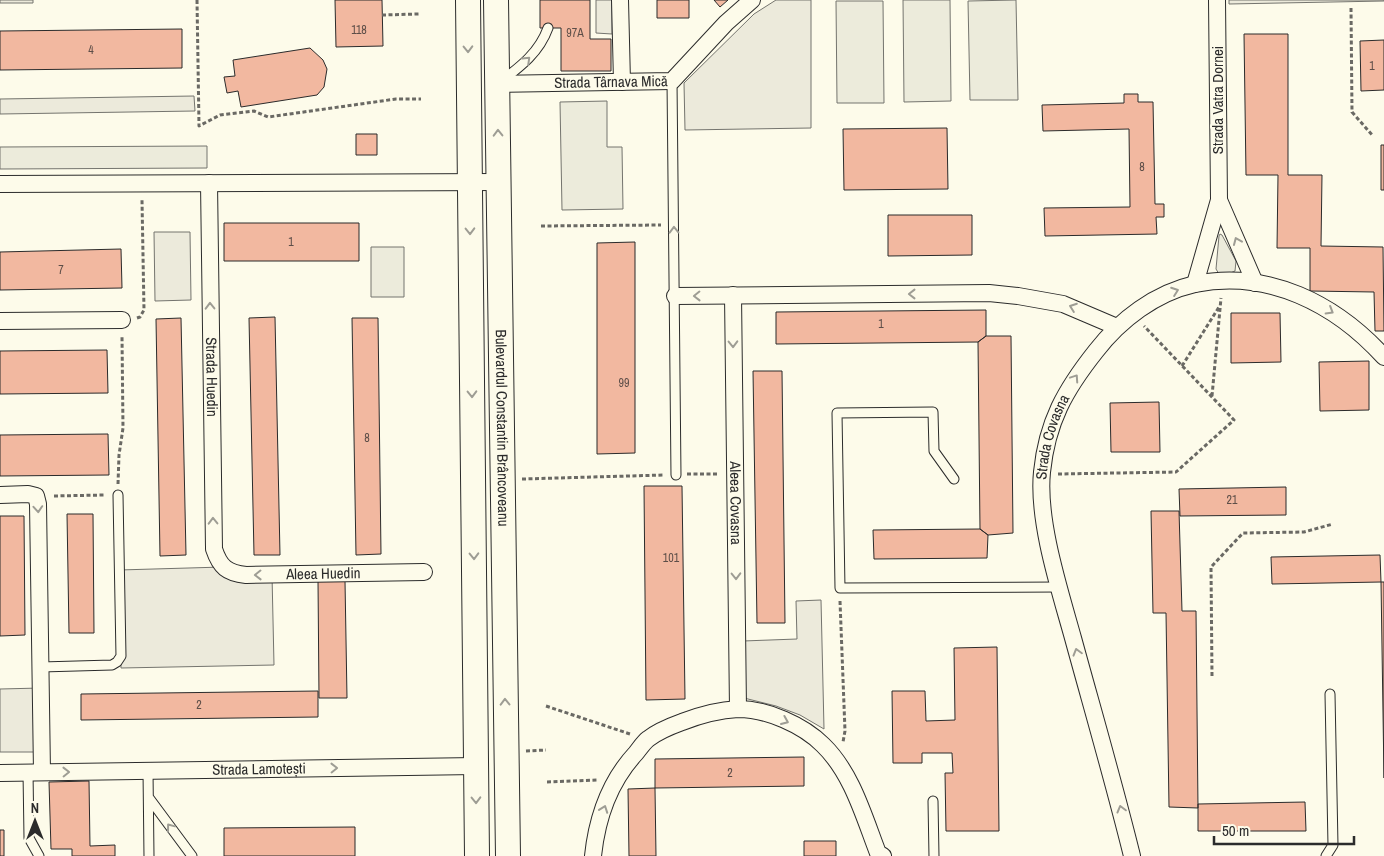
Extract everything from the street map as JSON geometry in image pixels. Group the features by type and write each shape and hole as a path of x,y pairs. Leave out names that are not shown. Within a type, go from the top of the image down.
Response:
{"main road":[{"name":"Bulevardul Constantin Brâncoveanu","path":"468,0 477,856"},
{"name":"Bulevardul Constantin Brâncoveanu","path":"496,0 508,856"}],"street":[{"path":"620,0 622,82"},
{"name":"Strada Târnava Mică","path":"497,84 672,81 726,23 752,0"},
{"name":"Strada Vatra Dornei","path":"1195,284 1219,200 1217,0"},
{"path":"0,184 498,182"},
{"name":"Strada Huedin","path":"209,183 214,549 217,559 223,567"},
{"name":"Strada Vatra Dornei","path":"1219,200 1255,283"},
{"name":"Strada Covasna","path":"1132,856 1059,587 1044,511 1042,474 1046,447 1052,423 1063,397 1082,368 1117,327 1132,314 1166,294 1195,284 1222,282 1255,283 1280,288 1307,297 1338,315 1371,343 1384,357"},
{"path":"675,296 989,293 1063,304 1117,327"},
{"name":"Aleea Covasna","path":"733,295 738,709"},
{"path":"0,321 122,320"},
{"path":"0,495 28,494 36,496 38,504 40,667 35,772"},
{"name":"Aleea Huedin","path":"223,567 234,574 246,575 424,572"},
{"path":"593,856 595,835 615,780 648,739 671,726 702,714 738,709 767,714 787,721 804,730 822,744 837,760 857,800 878,853 883,856"},
{"name":"Strada Lamotești","path":"0,773 476,766"}],"lane":[{"path":"497,84 517,70 534,54 545,37 548,28"},
{"path":"672,81 676,475"},
{"path":"954,479 934,451 932,412 837,413 840,588 1059,587"},
{"path":"40,667 112,665 117,662 120,656 118,495"},
{"path":"1326,856 1333,846 1330,694"},
{"path":"148,771 149,856"},
{"path":"35,772 29,838 39,856"},
{"path":"148,798 192,856"},
{"path":"933,801 934,856"}],"path":[{"path":"197,0 199,126 220,115 254,111 268,117 396,99 421,99"},
{"path":"1351,8 1352,112 1373,136"},
{"path":"382,15 419,14"},
{"path":"36,496 118,495 118,456 124,428 122,320 140,317 144,310 142,184"},
{"path":"542,226 674,225"},
{"path":"1212,397 1222,282"},
{"path":"1182,366 1220,305"},
{"path":"1042,474 1176,472 1234,420 1132,314"},
{"path":"502,479 734,473"},
{"path":"1212,676 1211,567 1243,533 1304,532 1333,524"},
{"path":"837,760 843,745 844,731 840,588"},
{"path":"546,706 648,739"},
{"path":"547,782 615,780"}],"shaded area":[{"path":"0,0 33,0 33,3 0,3"},
{"path":"596,0 612,0 612,34 596,33"},
{"path":"776,0 811,0 811,128 685,130 684,83 754,14"},
{"path":"903,0 950,0 951,101 904,102"},
{"path":"1016,0 1018,100 970,100 968,1"},
{"path":"1229,0 1384,0 1384,1 1229,4"},
{"path":"836,1 883,1 884,103 837,103"},
{"path":"194,96 195,111 0,114 0,99"},
{"path":"607,101 607,147 622,147 623,209 562,210 560,102"},
{"path":"207,146 207,168 0,169 0,147"},
{"path":"154,232 190,232 191,300 155,301"},
{"path":"1220,234 1236,261 1235,271 1228,274 1219,274 1216,269"},
{"path":"371,247 404,247 404,297 371,297"},
{"path":"223,567 272,575 274,665 121,668 119,570"},
{"path":"821,600 824,729 800,715 776,706 744,698 743,641 797,639 796,601"},
{"path":"41,688 42,752 0,752 0,689"}],"building":[{"path":"335,0 382,0 383,46 336,47"},
{"path":"540,0 590,0 590,39 611,39 611,71 561,71 561,28 540,28"},
{"path":"657,0 689,0 689,18 657,18"},
{"path":"714,0 728,0 720,7"},
{"path":"182,29 182,68 0,70 0,31"},
{"path":"1244,34 1288,34 1288,175 1322,175 1321,246 1383,247 1384,331 1375,331 1374,292 1310,291 1310,248 1277,248 1278,175 1246,175"},
{"path":"1384,40 1384,90 1361,91 1360,41"},
{"path":"310,48 323,60 327,69 324,87 317,95 241,107 238,91 227,93 224,77 235,76 233,60"},
{"path":"1124,94 1138,94 1138,102 1153,102 1155,204 1164,204 1164,217 1156,217 1157,234 1045,236 1044,208 1130,207 1129,129 1043,131 1042,105 1124,103"},
{"path":"947,128 948,189 844,190 843,129"},
{"path":"356,134 377,134 377,155 356,155"},
{"path":"1381,145 1384,145 1384,190 1381,190"},
{"path":"888,215 972,215 972,255 888,256"},
{"path":"224,223 359,223 359,261 224,261"},
{"path":"635,242 635,453 597,454 597,243"},
{"path":"121,249 122,288 0,290 0,252"},
{"path":"986,310 986,336 978,342 776,344 776,312"},
{"path":"1231,313 1280,313 1281,362 1231,363"},
{"path":"275,317 280,555 254,555 249,318"},
{"path":"181,318 186,555 160,556 156,319"},
{"path":"352,318 378,318 381,554 356,555"},
{"path":"986,336 1011,336 1013,533 988,535 980,529 978,342"},
{"path":"107,350 108,393 0,394 0,351"},
{"path":"1369,361 1369,410 1320,411 1319,362"},
{"path":"753,371 782,371 785,623 757,623"},
{"path":"1159,402 1160,452 1111,452 1110,403"},
{"path":"108,434 109,475 0,476 0,435"},
{"path":"644,486 682,486 685,699 646,700"},
{"path":"1286,487 1286,515 1180,516 1179,489"},
{"path":"1151,511 1179,511 1182,611 1196,611 1198,808 1169,807 1166,613 1153,613"},
{"path":"67,514 93,514 94,633 69,633"},
{"path":"0,516 24,516 25,635 0,636"},
{"path":"980,529 988,535 987,558 874,559 873,530"},
{"path":"1380,555 1381,582 1272,584 1271,557"},
{"path":"318,581 345,581 347,698 319,698"},
{"path":"1381,582 1384,582 1384,778"},
{"path":"997,647 999,831 946,831 945,773 953,773 952,753 922,753 922,763 893,763 892,691 925,691 926,721 955,720 954,648"},
{"path":"318,691 318,717 81,720 81,694"},
{"path":"804,757 804,786 655,788 655,759"},
{"path":"89,781 90,846 115,845 115,856 72,856 72,849 51,849 49,782"},
{"path":"655,788 656,856 629,856 628,789"},
{"path":"1305,802 1306,831 1198,831 1198,804"},
{"path":"355,827 355,856 224,856 224,828"},
{"path":"0,830 4,830 4,856 0,856"},
{"path":"804,841 836,841 836,856 804,856"}]}
